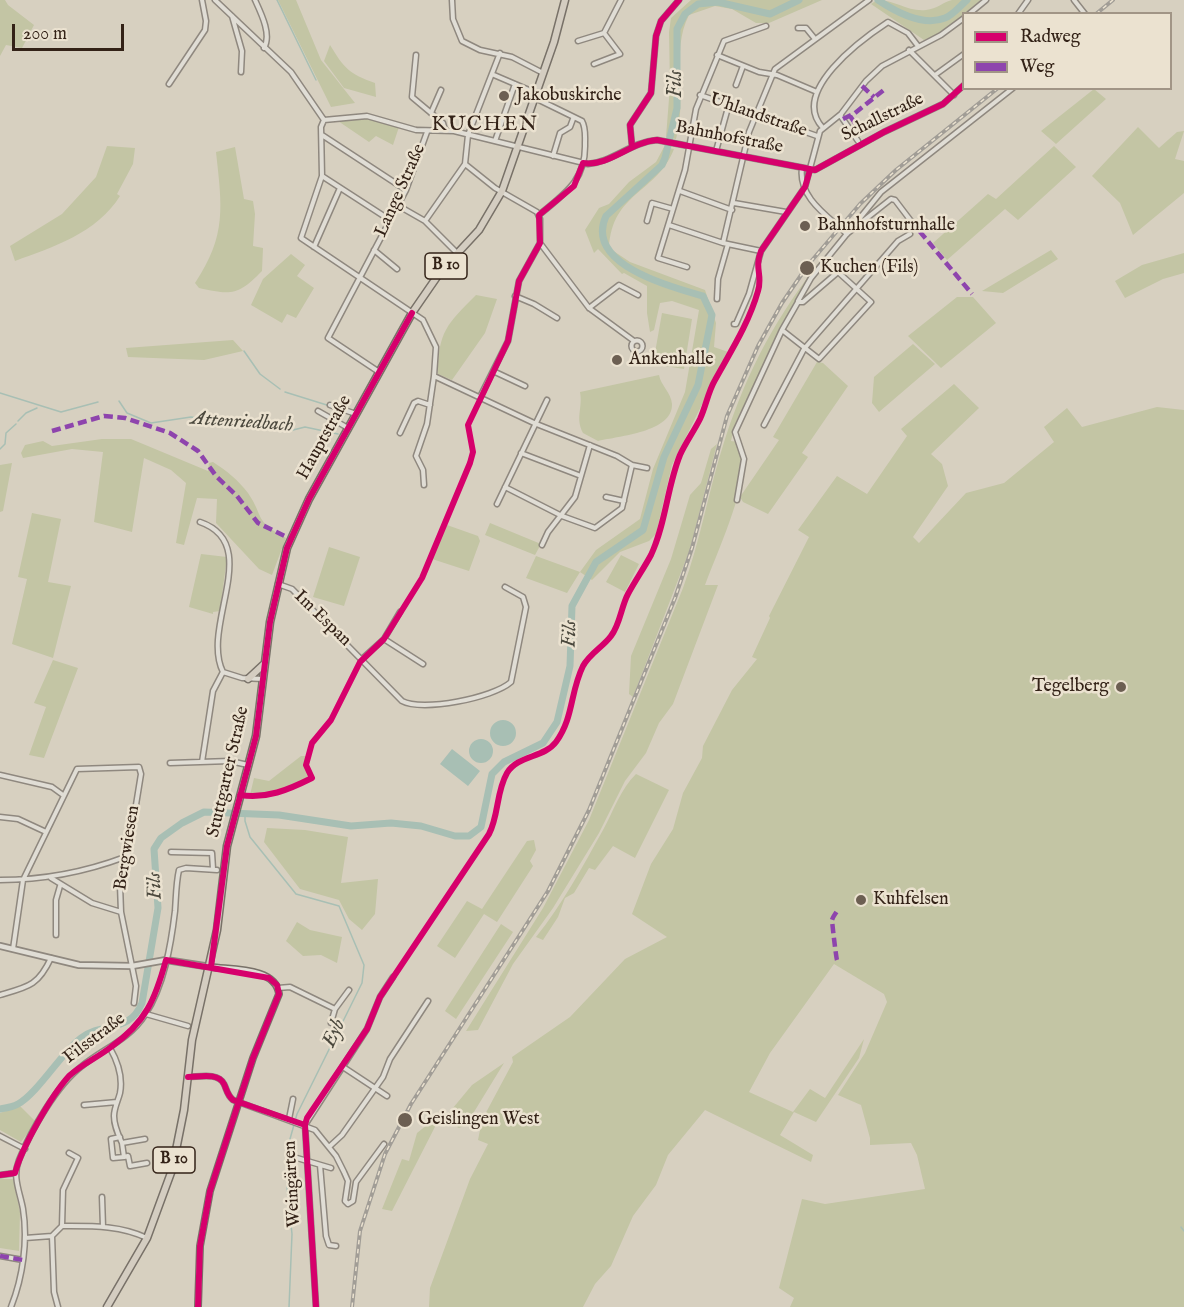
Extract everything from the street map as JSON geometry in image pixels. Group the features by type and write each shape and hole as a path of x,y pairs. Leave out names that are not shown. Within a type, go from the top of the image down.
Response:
{"main road":[{"name":"Hauptstraße","path":"278,583 294,529 412,313 457,254 479,230 502,191 544,74 565,0"},
{"name":"Stuttgarter Straße","path":"107,1307 147,1238 172,1170 192,1040 210,967 225,858 256,736 278,583"},
{"path":"248,679 260,670 265,662"},
{"path":"198,1307 200,1246 205,1209 259,1040 277,1002 278,988 274,981 264,975 210,967"}],"street":[{"path":"169,84 205,30 206,21 202,0"},
{"path":"215,0 291,72 324,120 321,135 322,176 301,238 423,320 434,341 434,376 430,405 416,456 423,470 424,485"},
{"path":"255,0 266,29 267,43 264,48"},
{"path":"452,0 456,33 462,41 480,50 500,53 544,74"},
{"path":"578,41 604,33 621,0"},
{"path":"632,146 630,125 647,101 654,82 656,36 661,21 679,0"},
{"path":"717,299 718,279 744,156 756,113 772,74 779,66 868,0"},
{"path":"971,12 986,0"},
{"path":"1074,0 1083,12"},
{"path":"232,15 242,51 241,72"},
{"path":"734,324 749,294 761,251 786,212 805,188 817,136 823,128 840,115 873,74 890,59 941,35 962,19"},
{"path":"823,128 816,114 817,92 853,46 888,22 908,33 918,46"},
{"path":"687,267 658,258 680,190 700,95 724,41 729,37 766,26"},
{"path":"798,28 806,28 815,39"},
{"path":"594,64 620,54 604,33"},
{"path":"909,50 954,95"},
{"path":"425,222 465,164 468,135 494,75 500,53"},
{"path":"416,55 412,97 442,123 445,130"},
{"path":"717,55 817,92"},
{"path":"934,75 962,55"},
{"path":"736,85 743,66"},
{"path":"494,75 536,95 573,119 582,121 584,125 583,163 574,186 539,215"},
{"path":"495,141 515,84"},
{"name":"Schallstraße","path":"810,170 818,169 884,132 924,115 954,95 962,86"},
{"path":"431,113 441,90"},
{"path":"736,500 744,459 735,432 782,330 811,278 881,192 1011,90"},
{"name":"Uhlandstraße","path":"700,95 817,136"},
{"path":"716,151 729,104"},
{"path":"840,115 858,141"},
{"path":"324,120 367,116 427,132"},
{"path":"553,156 560,133 570,127 573,119"},
{"name":"Bahnhofstraße","path":"427,132 445,130 517,145 583,163 602,162 632,146 652,140 810,170"},
{"name":"Lange Straße","path":"379,372 330,341 329,334 406,190 427,132"},
{"path":"321,135 406,190"},
{"path":"465,164 495,188 539,215"},
{"name":"Bahnhofstraße","path":"802,168 805,188 815,206 847,234"},
{"path":"322,176 390,220"},
{"path":"314,247 340,188"},
{"path":"680,190 732,210"},
{"path":"847,234 891,199 895,200 911,221"},
{"path":"647,221 652,203 674,209"},
{"path":"734,203 786,212"},
{"path":"397,205 425,222 457,254"},
{"path":"539,215 540,243 589,308 633,341"},
{"path":"669,225 725,243 761,251"},
{"path":"764,425 804,349 898,240 910,234"},
{"path":"480,397 508,341 515,296 526,264 540,243"},
{"name":"Lange Straße","path":"374,250 397,268"},
{"path":"782,330 817,360 872,302 838,272 802,302 798,302"},
{"path":"589,308 619,285 638,295"},
{"path":"515,296 557,318"},
{"path":"493,371 525,386"},
{"path":"434,376 534,423 617,456 632,465 646,468"},
{"path":"497,504 547,400"},
{"path":"400,433 414,403 418,401 430,405"},
{"path":"330,405 356,414"},
{"path":"318,411 348,428"},
{"path":"542,544 548,532 575,497 590,446"},
{"path":"521,453 581,476"},
{"path":"505,487 562,516 595,528 620,511 632,465"},
{"path":"606,497 624,501"},
{"path":"200,522 208,525 220,536 231,556 229,581 216,640 218,660 223,672"},
{"name":"Im Espan","path":"278,583 292,589 363,658 402,701 410,705 471,699 507,686 514,676 526,607 524,597 505,587"},
{"name":"Im Espan","path":"363,658 384,639 400,612"},
{"path":"384,639 423,664"},
{"path":"223,672 248,679 263,680"},
{"path":"202,762 213,691 223,672"},
{"path":"170,763 231,761 249,765"},
{"name":"Bergwiesen","path":"63,795 77,769 139,767 141,774 120,885 122,912 136,986 134,1003"},
{"path":"0,775 52,787 63,795 23,880 13,949"},
{"path":"0,817 18,819 46,832"},
{"name":"Filsstraße","path":"15,1173 24,1149 68,1078 139,1024 158,993 166,960 179,870 186,867 215,869 212,853 171,852"},
{"path":"0,880 51,877 100,866 126,857"},
{"path":"51,877 60,886 92,903 122,912"},
{"path":"56,935 56,900 60,886"},
{"path":"0,946 79,964 132,966 166,960 210,967"},
{"path":"0,995 32,985 42,976 51,958"},
{"name":"Weingärten","path":"316,1307 303,1124 367,1029 380,997 393,977"},
{"path":"278,988 290,987 335,1009"},
{"path":"331,1023 335,1009 349,990"},
{"path":"329,1147 342,1135 375,1088 390,1059 428,1001"},
{"path":"146,1014 188,1026"},
{"path":"110,1048 118,1062 121,1076 114,1117 124,1157"},
{"path":"343,1066 387,1096"},
{"path":"188,1077 219,1078 228,1097 315,1130 329,1147 348,1181 345,1201 348,1204 353,1200 356,1182 384,1144"},
{"path":"290,1120 293,1100"},
{"path":"84,1106 117,1102"},
{"path":"0,1136 24,1149"},
{"path":"120,1137 111,1139 113,1158 128,1156 130,1166 147,1163"},
{"path":"122,1143 145,1139"},
{"path":"25,1238 52,1236 62,1226 63,1190 78,1158 69,1153"},
{"name":"Weingärten","path":"297,1158 330,1168"},
{"name":"Weingärten","path":"320,1165 326,1236 329,1245 336,1246"},
{"path":"0,1175 15,1173 23,1209 25,1238 23,1260 11,1307"},
{"path":"102,1197 103,1227"},
{"path":"62,1226 103,1227 132,1231 147,1238"},
{"path":"52,1236 54,1292 58,1307"},
{"path":"0,1256 23,1260"}],"green space":[{"path":"0,0 5,0 8,5 34,25 22,48 6,45 0,56"},
{"path":"278,0 296,0 321,60 355,103 331,107"},
{"path":"691,0 822,0 769,23 756,23 732,9 715,6 689,15 683,29 681,44 680,108 676,139 666,137 670,86 669,32 671,18"},
{"path":"877,0 907,8 926,10 952,0 981,0 966,12 962,12 962,16 941,33 924,40 871,4"},
{"path":"330,45 348,69 375,83 376,97 344,88 324,61"},
{"path":"1093,90 1106,99 1056,144 1041,131"},
{"path":"367,119 399,127 393,145 376,136 369,142 338,121"},
{"path":"1138,127 1159,148 1177,132 1184,131 1175,159 1184,161 1184,193 1133,235 1120,203 1092,176"},
{"path":"107,146 135,148 133,164 117,194 120,196 110,209 99,220 73,237 15,261 10,246 62,214 96,177"},
{"path":"1054,146 1076,167 1018,220 1005,209 947,260 933,243 988,194 996,199"},
{"path":"235,147 244,199 253,201 255,214 253,246 263,248 262,271 247,285 234,292 219,292 199,288 195,283 213,250 220,220 220,189 216,152"},
{"path":"664,147 674,149 657,175 626,204 618,215 612,229 609,248 630,262 705,290 716,323 714,347 728,352 672,465 656,534 649,541 620,552 592,580 580,572 596,550 640,519 653,469 685,392 699,310 672,301 660,303 654,330 650,332 647,286 622,274 598,249 594,253 585,230 599,208 609,204 629,182 656,162"},
{"path":"1051,250 1058,259 1003,293 982,291"},
{"path":"1184,253 1184,273 1163,279 1125,298 1115,281 1142,265"},
{"path":"291,254 305,265 297,276 314,288 296,318 287,314 282,323 251,305 263,279"},
{"path":"823,257 782,325 735,424 731,441 738,442 743,460 740,489 705,585 718,585 673,704 659,723 646,753 625,781 599,833 553,908 513,964 478,1030 466,1031 543,908 589,820 683,588 719,457 744,388 778,321"},
{"path":"476,295 497,299 485,333 452,380 438,374 442,338 451,322"},
{"path":"957,297 973,297 996,323 941,368 908,336"},
{"path":"662,313 692,319 684,369 653,364"},
{"path":"233,340 243,351 204,360 128,357 126,348"},
{"path":"913,344 935,364 879,412 872,403 874,377"},
{"path":"817,362 823,363 848,386 802,453 808,457 768,514 743,502 740,497 779,440 773,437"},
{"path":"659,375 672,404 670,413 664,421 643,431 598,441 583,433 579,418 580,392"},
{"path":"954,384 979,408 931,454 942,464 948,486 913,537 919,543 966,493 1004,483 1054,442 1044,427 1067,408 1082,427 1157,407 1184,410 1184,1307 790,1307 794,1298 779,1288 802,1199 825,1204 925,1189 917,1155 911,1143 870,1145 861,1105 838,1095 865,1053 887,1002 884,994 834,964 770,1053 749,1092 793,1112 810,1089 825,1098 864,1039 859,1058 816,1122 794,1112 780,1135 813,1155 811,1162 705,1110 668,1155 656,1185 633,1216 611,1266 595,1284 583,1307 429,1307 430,1288 470,1179 488,1144 478,1140 482,1120 513,1062 512,1057 570,1017 625,959 667,937 632,914 651,864 673,829 683,793 702,758 703,746 732,690 757,659 752,657 769,616 809,537 798,530 837,476 867,494 907,436 901,429"},
{"path":"102,439 131,439 208,471 209,463 213,462 228,472 248,493 264,522 286,538 272,575 259,569 216,523 217,499 197,498 184,545 176,543 186,483 171,470 144,458 132,532 94,522 103,452 72,449 23,458 21,453 25,445 43,441 52,446"},
{"path":"717,444 690,549 633,697 629,694 631,656 671,559 690,495 701,483 711,449"},
{"path":"12,463 3,511 0,512 0,465"},
{"path":"32,513 61,519 48,582 71,586 53,658 12,644 27,579 18,577"},
{"path":"490,523 541,544 535,555 485,535"},
{"path":"447,525 478,536 480,541 469,571 432,559"},
{"path":"329,547 360,557 344,606 313,597"},
{"path":"201,554 227,557 220,611 213,612 213,614 189,607"},
{"path":"621,555 639,564 625,592 606,582"},
{"path":"536,556 580,572 567,593 526,578"},
{"path":"53,660 78,668 44,758 29,755 46,707 34,703"},
{"path":"301,756 307,756 305,765 311,777 273,793 250,795 254,778 269,781"},
{"path":"636,774 669,790 635,858 613,846 595,870 589,868 574,893 565,898 558,917 543,940 536,937 572,885 622,793"},
{"path":"267,828 305,830 348,837 341,883 378,879 375,914 362,930 349,919 339,900 300,889 264,842"},
{"path":"534,840 536,850 530,861 533,866 497,922 484,914 455,958 437,946 467,901 482,909 527,841"},
{"path":"297,922 310,930 342,937 337,963 321,955 303,956 286,941"},
{"path":"501,924 513,932 456,1019 445,1011"},
{"path":"504,1063 466,1125 459,1128 443,1120 472,1085"},
{"path":"20,1106 36,1122 21,1142 0,1130 0,1113"},
{"path":"437,1117 439,1119 392,1211 382,1209 402,1159 409,1161 417,1133"},
{"path":"0,1179 13,1179 20,1212 19,1251 0,1248"}],"shaded area":[{"path":"503,720 512,724 516,733 512,742 503,746 494,742 490,733 494,724"},
{"path":"476,739 486,739 493,746 493,756 486,763 476,763 469,756 469,746"},
{"path":"452,749 480,771 468,786 440,764"}],"waterway":[{"path":"277,0 316,80"},
{"name":"Fils","path":"0,1109 14,1106 25,1099 81,1038 98,1030 123,1023 137,1013 142,1003 158,908 154,849 161,838 182,823 204,812 279,815 351,826 391,823 421,826 455,836 469,836 481,827 492,774 504,762 543,743 557,722 570,666 572,606 596,562 643,530 664,457 698,385 712,315 703,296 652,279 618,260 607,247 602,233 606,216 662,165 665,158 677,108 677,29 685,14 698,4 718,2 770,14 799,0"},
{"name":"Fils","path":"878,0 910,17 928,21 948,17 967,0"},
{"path":"244,351 260,374 280,389"},
{"path":"285,392 330,406"},
{"path":"0,393 61,412 98,402"},
{"name":"Attenriedbach","path":"119,401 127,413 151,423 191,417 274,429 293,430 305,427 338,434"},
{"path":"18,421 26,413 37,408"},
{"path":"0,449 5,444 6,433 16,424"},
{"name":"Eyb","path":"245,814 250,837 296,894 339,906 364,965 362,983 297,1114 290,1139 287,1187 292,1234 289,1307"},
{"path":"1181,1227 1184,1231"}],"railway":[{"path":"1098,12 1113,0"},
{"path":"352,1307 360,1231 385,1154 411,1104 548,891 589,810 675,598 692,548 727,416 758,346 782,303 808,265 860,204 896,170 996,90"}],"marked path":[{"path":"862,86 874,97"},
{"path":"843,119 855,113 885,89"},
{"path":"850,116 860,130 866,130 892,111"},
{"path":"911,221 972,294"},
{"path":"52,431 104,416 125,418 170,433 198,451 216,476 237,496 258,523 291,539"},
{"path":"837,960 832,920 838,908"},
{"path":"0,1256 23,1260"}],"cycle path":[{"path":"632,146 630,125 651,93 656,36 661,21 679,0"},
{"path":"240,795 259,796 277,792 312,778 306,765 312,743 331,720 360,662 384,639 422,578 470,463 473,452 468,425 508,341 519,281 540,243 539,215 574,186 583,163 602,161 638,145 657,140 815,170 884,132 943,104 962,87"},
{"path":"316,1307 305,1125 307,1118 367,1029 380,997 489,834 503,780 507,773 518,763 551,747 562,733 583,666 614,632 628,594 656,543 680,455 700,419 713,385 754,303 760,281 758,263 761,251 805,187 810,170"},
{"path":"211,967 227,846 256,736 270,622 287,548 309,499 412,313"},
{"path":"0,1175 15,1173 38,1122 69,1076 123,1038 141,1019 153,999 166,960 269,978 277,985 279,994 253,1058 210,1191 200,1246 198,1307"},
{"path":"188,1077 217,1078 224,1084 233,1100 305,1125"}],"place":[{"name":"Jakobuskirche","path":"504,96"},
{"name":"Bahnhofsturnhalle","path":"805,226"},
{"name":"Kuchen (Fils)","path":"807,268"},
{"name":"Ankenhalle","path":"617,360"},
{"name":"Tegelberg","path":"1121,687"},
{"name":"Kuhfelsen","path":"861,900"},
{"name":"Geislingen West","path":"405,1120"}],"district":[{"name":"KUCHEN","path":"485,126"}]}
